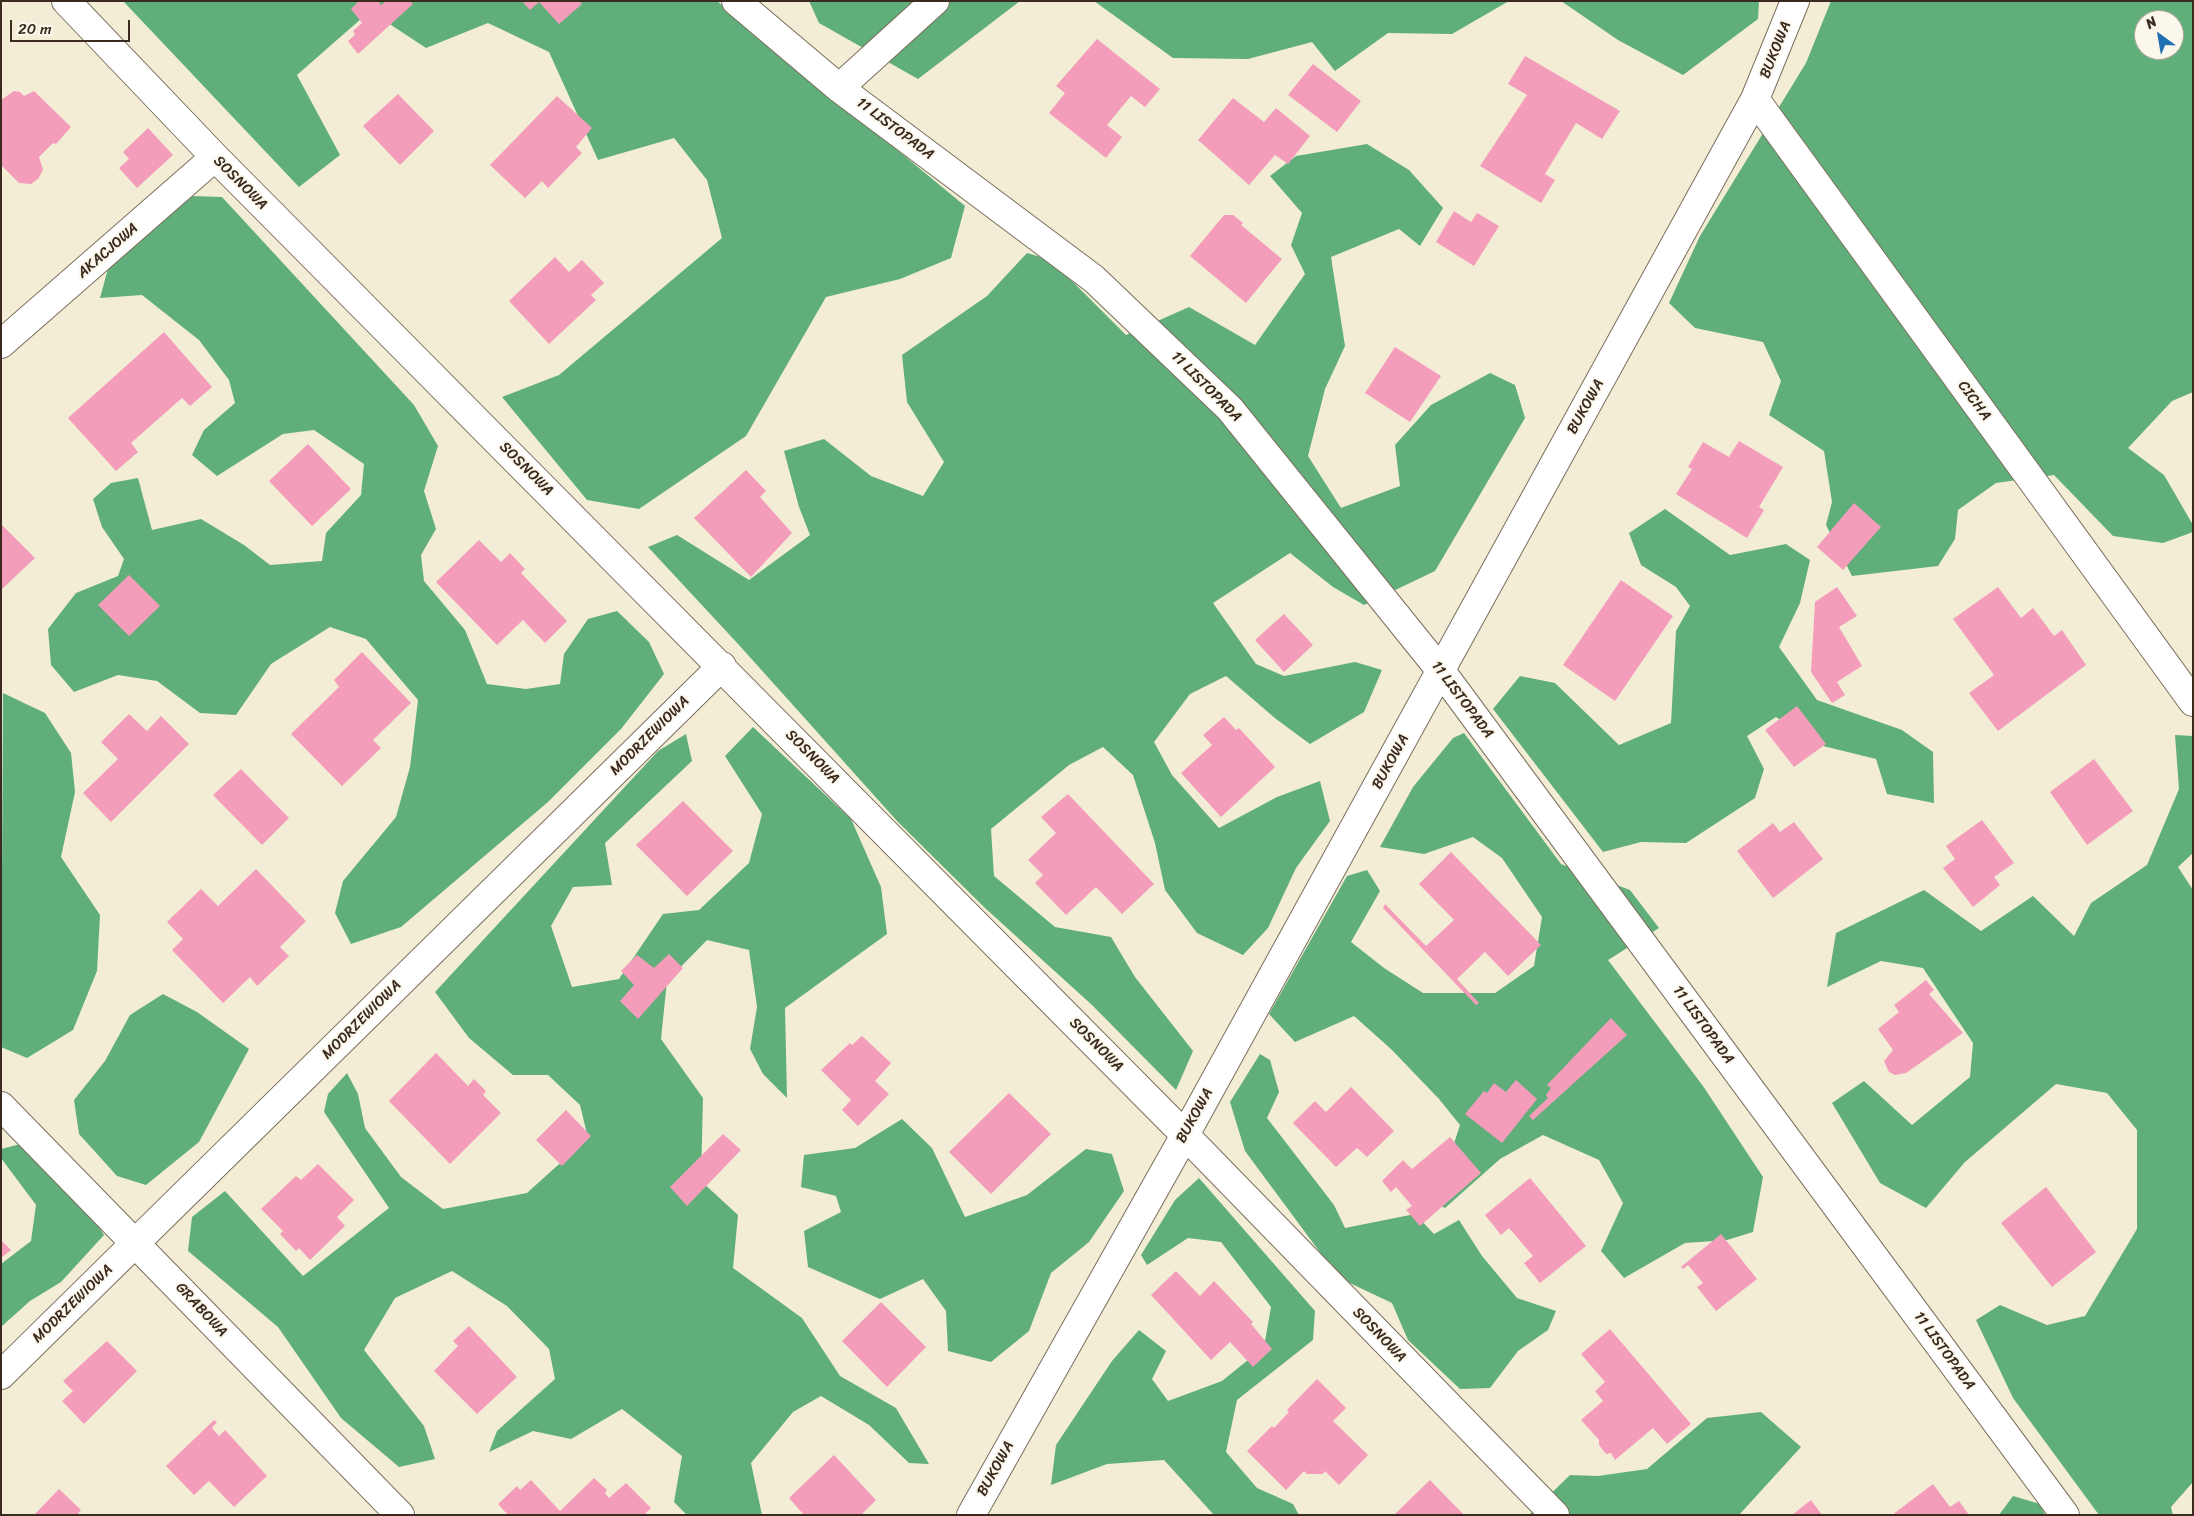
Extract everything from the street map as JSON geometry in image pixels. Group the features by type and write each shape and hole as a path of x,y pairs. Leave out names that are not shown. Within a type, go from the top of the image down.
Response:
{"street":[{"name":"SOSNOWA","path":"66,1 215,157 722,666 1185,1135 1554,1515"},
{"name":"11 LISTOPADA","path":"736,1 839,88 1094,279 1230,409 1441,670 2065,1515"},
{"path":"839,88 935,1"},
{"name":"BUKOWA","path":"971,1515 1185,1135 1755,99 1795,1"},
{"name":"CICHA","path":"1755,99 2193,702"},
{"name":"AKACJOWA","path":"1,344 215,157"},
{"name":"MODRZEWIOWA","path":"1,1375 722,666"},
{"name":"GRABOWA","path":"1,1106 400,1515"}],"green space":[{"path":"123,1 717,1 965,206 951,258 900,279 826,297 746,436 639,509 587,500 502,397 559,375 722,238 707,180 674,138 598,160 549,52 488,23 426,48 370,11 297,75 340,155 299,187"},
{"path":"809,1 1020,1 918,79 819,23"},
{"path":"1094,1 1509,1 1452,34 1388,33 1335,71 1312,42 1248,59 1173,58"},
{"path":"1561,1 1759,1 1758,19 1683,75 1618,40"},
{"path":"1831,1 2193,1 2193,392 2172,401 2128,448 2164,475 2193,525 2193,532 2163,543 2113,536 2054,475 1996,483 1958,510 1955,539 1938,566 1852,576 1826,525 1832,502 1824,451 1769,415 1781,381 1763,342 1695,328 1669,303 1700,236 1806,63"},
{"path":"1367,144 1409,170 1443,208 1420,246 1399,229 1331,257 1345,346 1325,389 1308,456 1341,508 1400,486 1395,445 1431,405 1490,373 1515,385 1525,418 1435,571 1364,605 1333,587 1290,553 1213,603 1256,664 1284,676 1355,662 1382,670 1364,712 1310,744 1276,719 1226,676 1190,694 1154,742 1172,775 1219,828 1277,797 1320,781 1330,821 1296,868 1268,928 1243,955 1197,933 1165,890 1155,843 1133,775 1103,747 1069,765 991,829 994,876 1055,927 1111,937 1135,977 1193,1051 1176,1090 1092,1005 985,908 898,822 648,547 677,535 749,580 810,535 799,507 784,451 824,439 871,476 923,496 944,462 907,402 902,355 987,296 1027,253 1051,260 1126,335 1189,307 1255,345 1305,274 1291,245 1302,213 1270,176 1296,156"},
{"path":"191,196 222,197 414,405 438,446 424,491 436,529 421,555 424,581 465,630 487,684 526,689 560,684 564,654 588,619 617,611 649,642 664,674 621,729 548,802 401,927 351,944 335,913 343,881 396,817 410,767 418,700 366,639 330,627 271,664 236,715 200,713 157,681 118,675 74,692 51,665 48,629 76,593 118,576 124,559 102,527 93,499 111,483 138,478 152,530 201,519 244,545 270,565 322,561 326,533 361,495 364,464 314,430 283,434 217,476 192,455 204,430 235,403 229,380 199,340 142,295 100,298 109,265"},
{"path":"1665,509 1730,555 1786,544 1810,560 1800,603 1779,647 1817,700 1902,730 1933,752 1934,803 1887,794 1876,759 1815,744 1776,717 1747,736 1764,769 1755,798 1686,843 1641,842 1603,852 1493,709 1520,676 1555,683 1619,745 1671,723 1676,631 1690,606 1676,587 1641,565 1629,533"},
{"path":"3,693 45,713 71,753 75,792 61,857 100,915 97,971 73,1030 27,1058 1,1047"},
{"path":"753,727 851,819 881,887 887,934 785,1008 787,1098 763,1074 750,1049 757,1007 749,950 707,940 667,981 661,1039 703,1098 701,1181 738,1215 733,1268 802,1318 840,1376 896,1408 929,1464 909,1463 869,1425 821,1396 793,1412 751,1463 762,1515 687,1515 674,1502 682,1456 622,1409 571,1439 533,1431 489,1452 497,1431 555,1379 549,1349 507,1306 452,1271 395,1298 364,1350 424,1426 435,1459 399,1467 341,1418 278,1327 188,1251 192,1217 225,1191 303,1276 389,1208 324,1112 328,1094 347,1073 358,1094 365,1128 401,1177 443,1209 527,1193 588,1138 580,1105 548,1075 513,1075 469,1038 435,992 658,751 686,734 692,761 605,843 612,885 573,887 551,926 572,987 619,979 663,914 699,910 749,863 762,814 725,756"},
{"path":"1464,733 1561,864 1630,890 1659,928 1608,960 1703,1086 1763,1177 1753,1232 1727,1240 1685,1243 1624,1278 1601,1251 1623,1203 1599,1160 1543,1135 1500,1159 1445,1208 1427,1199 1446,1168 1460,1125 1439,1099 1391,1049 1354,1016 1295,1042 1269,1014 1347,876 1367,870 1380,891 1351,942 1384,968 1423,993 1495,993 1534,966 1542,917 1502,858 1473,837 1424,854 1380,847 1413,787 1453,738"},
{"path":"2175,735 2193,736 2193,853 2178,867 2193,890 2193,1482 2171,1507 2173,1515 2099,1515 2013,1398 1976,1320 2000,1305 2047,1325 2085,1316 2137,1229 2137,1130 2107,1093 2056,1084 1965,1162 1926,1208 1880,1183 1832,1103 1864,1081 1912,1125 1970,1077 1973,1043 1923,968 1881,961 1827,987 1836,933 1924,890 1981,931 2033,896 2074,936 2091,903 2147,865 2179,789"},
{"path":"163,994 197,1012 249,1049 199,1142 146,1185 117,1176 79,1134 74,1100 105,1061 130,1015"},
{"path":"1260,1054 1270,1060 1279,1092 1267,1118 1334,1205 1345,1228 1415,1214 1434,1234 1459,1220 1482,1256 1517,1298 1556,1311 1548,1330 1518,1351 1490,1388 1460,1389 1408,1340 1392,1303 1339,1278 1245,1151 1230,1102"},
{"path":"902,1119 932,1148 965,1217 1027,1195 1086,1149 1112,1154 1124,1191 1089,1242 1051,1273 1029,1331 991,1362 948,1351 946,1311 923,1279 880,1299 808,1267 804,1231 841,1212 836,1196 801,1187 804,1155 855,1148"},
{"path":"32,1141 92,1216 104,1235 61,1282 30,1301 1,1327 1,1264 31,1241 36,1205 1,1158 1,1149"},
{"path":"1199,1178 1315,1311 1313,1340 1237,1400 1226,1452 1257,1488 1293,1504 1299,1515 1214,1515 1164,1460 1107,1464 1051,1485 1056,1445 1112,1361 1139,1330 1166,1351 1152,1379 1168,1401 1222,1381 1264,1347 1271,1307 1221,1242 1188,1238 1147,1265 1141,1255 1175,1200"},
{"path":"1761,1412 1801,1447 1739,1515 1529,1515 1570,1475 1598,1476 1647,1469 1707,1418"},
{"path":"2013,1496 2040,1504 2045,1515 1999,1515"}],"building":[{"path":"359,1 378,1 381,5 386,1 410,1 413,4 358,54 348,41 355,35 353,31 362,23 351,9"},
{"path":"522,1 579,1 582,4 559,24 539,2 530,10"},
{"path":"1097,39 1160,89 1145,107 1131,96 1107,125 1122,137 1106,158 1049,113 1065,93 1056,86"},
{"path":"1525,56 1620,111 1602,139 1576,123 1545,174 1555,180 1541,203 1480,166 1527,95 1508,84"},
{"path":"1313,64 1361,101 1337,132 1288,95"},
{"path":"14,91 20,92 24,96 34,91 71,127 56,144 53,143 39,157 43,170 38,179 31,184 19,183 1,165 1,100"},
{"path":"398,94 434,131 400,165 363,126"},
{"path":"557,96 592,128 576,147 582,153 548,188 542,181 525,198 490,165"},
{"path":"1233,98 1264,122 1276,108 1310,136 1288,164 1275,155 1249,185 1198,140"},
{"path":"148,128 173,155 137,188 119,168 129,159 123,152"},
{"path":"1454,211 1471,222 1477,213 1499,226 1474,266 1436,242"},
{"path":"1224,215 1233,215 1243,223 1241,225 1282,259 1246,303 1190,256"},
{"path":"555,257 569,272 582,260 604,283 591,295 596,300 549,344 509,301"},
{"path":"164,332 212,387 190,406 182,398 131,443 138,452 116,471 68,418"},
{"path":"1395,347 1441,376 1410,422 1365,393"},
{"path":"1739,441 1783,467 1759,507 1764,510 1747,538 1676,494 1692,469 1688,467 1703,442 1729,457"},
{"path":"308,444 351,489 312,526 269,481"},
{"path":"746,470 766,491 760,497 792,533 751,577 694,518"},
{"path":"1854,503 1881,527 1843,570 1817,547"},
{"path":"1,524 35,558 1,590"},
{"path":"479,540 501,562 510,553 525,569 521,573 567,621 545,643 523,620 497,645 436,582"},
{"path":"129,575 160,606 129,636 98,605"},
{"path":"1621,580 1673,616 1615,701 1563,665"},
{"path":"1837,587 1857,616 1839,627 1862,666 1837,682 1845,695 1832,703 1811,672 1815,602"},
{"path":"1998,587 2021,618 2033,608 2054,636 2062,630 2086,665 1998,731 1969,693 1994,675 1953,619"},
{"path":"1284,614 1313,645 1284,672 1255,640"},
{"path":"362,652 411,703 373,740 381,748 342,786 291,734 339,687 334,680"},
{"path":"1797,706 1826,744 1794,767 1765,730"},
{"path":"129,714 147,731 161,716 189,744 111,822 83,793 118,759 101,742"},
{"path":"1224,717 1236,730 1239,728 1275,767 1221,817 1181,773 1212,745 1203,735"},
{"path":"2094,759 2133,811 2087,845 2050,792"},
{"path":"241,769 289,818 262,845 213,795"},
{"path":"1068,794 1154,884 1122,914 1096,887 1066,915 1035,883 1043,875 1028,860 1056,833 1041,817"},
{"path":"683,801 733,851 687,896 636,845"},
{"path":"1982,820 2014,863 1994,877 2000,885 1973,907 1943,868 1955,859 1946,846"},
{"path":"1794,822 1823,859 1773,898 1737,851 1773,823 1780,832"},
{"path":"1451,852 1541,945 1508,976 1485,952 1457,979 1479,1003 1476,1005 1383,908 1385,904 1426,946 1454,920 1419,884"},
{"path":"256,869 306,921 280,947 289,956 257,986 250,977 223,1003 172,950 183,939 167,922 201,889 218,906"},
{"path":"669,954 683,968 638,1019 620,1001 634,985 621,971 637,955 654,968"},
{"path":"1926,980 1934,990 1929,994 1963,1033 1906,1073 1895,1075 1889,1072 1884,1061 1893,1050 1878,1029 1899,1012 1894,1005"},
{"path":"1611,1018 1627,1035 1533,1120 1529,1116 1548,1098 1546,1095 1551,1088 1547,1085"},
{"path":"862,1036 891,1063 875,1081 889,1094 858,1126 842,1110 851,1100 821,1070 850,1043 852,1045"},
{"path":"436,1053 468,1086 474,1079 486,1091 483,1095 501,1113 450,1164 389,1101"},
{"path":"1516,1080 1537,1099 1502,1143 1465,1114 1484,1091 1487,1093 1494,1083 1506,1092"},
{"path":"1351,1087 1394,1131 1367,1157 1357,1148 1336,1167 1293,1123 1315,1101 1326,1112"},
{"path":"1009,1093 1051,1134 991,1194 949,1152"},
{"path":"566,1110 591,1136 562,1166 536,1140"},
{"path":"723,1134 741,1150 687,1206 670,1187"},
{"path":"1450,1137 1481,1173 1420,1226 1406,1210 1412,1206 1396,1187 1391,1192 1382,1181 1403,1160 1412,1169"},
{"path":"318,1164 354,1200 337,1217 345,1226 310,1260 299,1248 296,1251 280,1234 283,1231 261,1209 296,1176 301,1180"},
{"path":"1530,1178 1586,1246 1540,1283 1524,1263 1533,1256 1509,1228 1501,1235 1485,1215"},
{"path":"2046,1187 2096,1252 2052,1287 2001,1223"},
{"path":"1721,1234 1757,1279 1716,1311 1697,1287 1703,1283 1688,1265 1683,1269 1681,1267"},
{"path":"1,1240 11,1250 1,1258"},
{"path":"1176,1271 1200,1296 1214,1281 1253,1322 1251,1324 1272,1349 1253,1367 1230,1342 1211,1360 1151,1295"},
{"path":"881,1302 926,1347 887,1387 842,1341"},
{"path":"469,1326 517,1377 477,1414 434,1371 458,1346 453,1341"},
{"path":"1610,1329 1691,1424 1667,1444 1653,1428 1615,1460 1611,1453 1606,1454 1599,1445 1599,1440 1581,1420 1603,1401 1595,1391 1605,1382 1581,1354"},
{"path":"107,1341 137,1371 84,1424 62,1401 73,1391 63,1381"},
{"path":"1317,1379 1346,1408 1333,1421 1368,1455 1339,1485 1325,1471 1323,1474 1307,1474 1304,1471 1286,1490 1247,1451 1272,1426 1274,1428 1289,1412 1287,1410"},
{"path":"214,1420 217,1422 212,1428 219,1436 225,1430 267,1476 234,1507 209,1481 194,1495 166,1466"},
{"path":"834,1455 876,1500 861,1515 804,1515 789,1498"},
{"path":"594,1478 607,1490 605,1493 609,1498 626,1483 651,1508 644,1515 508,1515 498,1504 517,1486 520,1490 531,1480 560,1511"},
{"path":"1430,1480 1464,1515 1394,1515"},
{"path":"1933,1484 1950,1507 1959,1501 1969,1515 1892,1515"},
{"path":"59,1489 81,1510 77,1515 34,1515"},
{"path":"1811,1500 1822,1515 1792,1515"}]}
